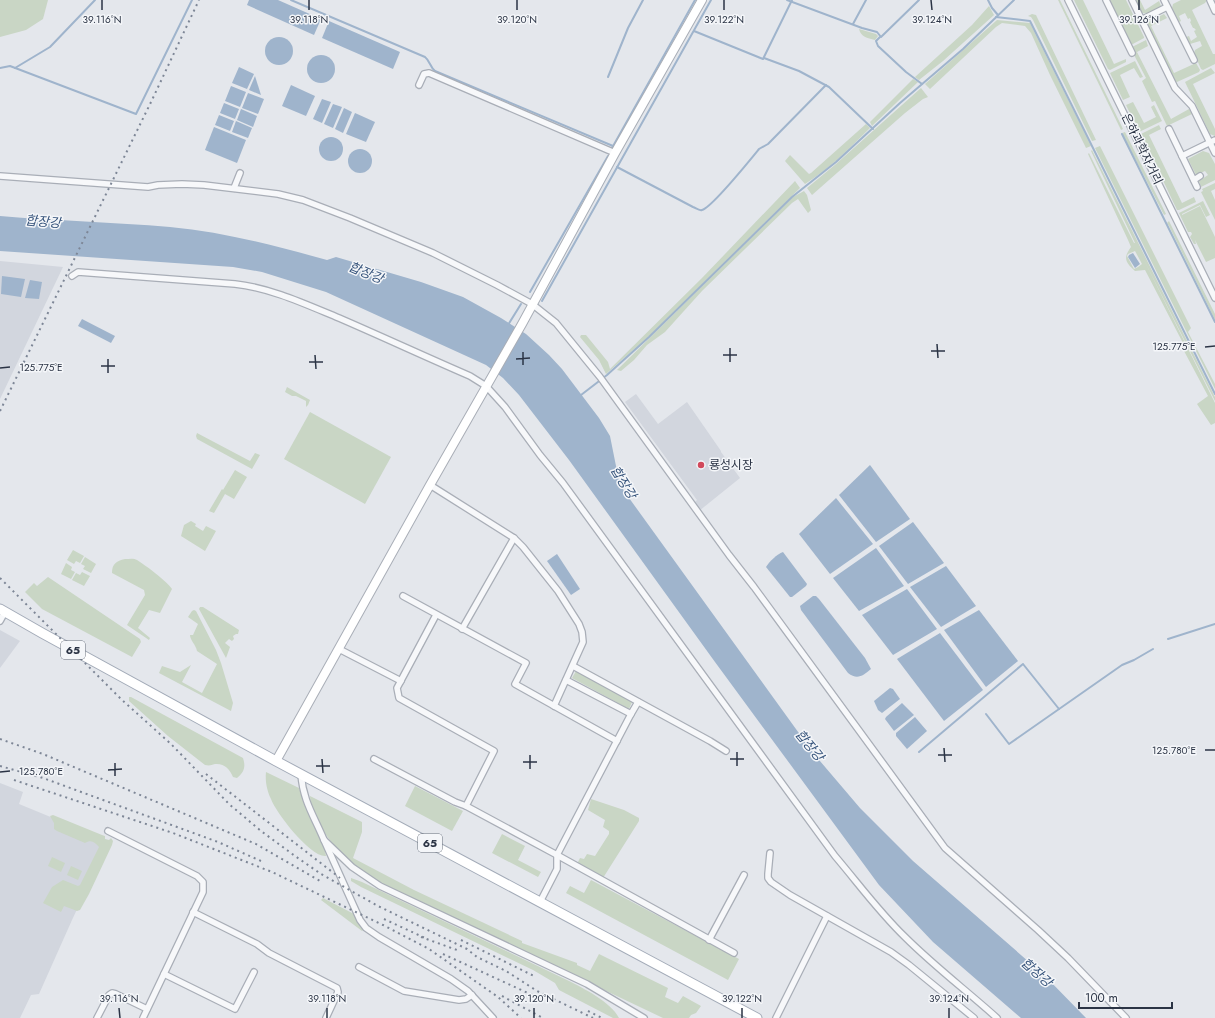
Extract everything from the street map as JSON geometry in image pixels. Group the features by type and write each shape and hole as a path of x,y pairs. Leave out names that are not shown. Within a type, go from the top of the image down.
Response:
{"main road":[{"name":"65","path":"2,610 301,774 757,1018"}],"street":[{"path":"276,760 522,324 615,153 702,0"},
{"name":"은하과학자거리","path":"1068,0 1215,298"},
{"path":"1106,0 1132,53"},
{"path":"1132,0 1175,88 1192,106 1212,141 1215,153"},
{"path":"1210,0 1215,11"},
{"path":"1141,20 1167,2 1194,60"},
{"path":"419,85 424,74 429,73 615,153"},
{"path":"1169,129 1197,187"},
{"path":"1182,156 1212,141"},
{"path":"234,188 240,173"},
{"path":"0,176 148,187 182,184 234,188 278,194 303,200 433,253 532,304 556,323 600,376 729,556 754,587 945,848 1068,958 1126,1018"},
{"path":"1194,180 1200,176"},
{"path":"72,276 78,272 258,287 287,297 365,329 487,384 563,483 821,836 872,902 903,936 997,1018"},
{"path":"430,486 514,538 523,547 558,592 579,624 583,642 554,706"},
{"path":"462,629 514,538"},
{"path":"403,596 526,663 516,684 617,741"},
{"path":"0,621 2,610"},
{"path":"436,615 401,681 398,688 399,698 494,751 466,806"},
{"path":"339,649 401,681"},
{"path":"573,666 726,751"},
{"path":"566,680 631,714"},
{"path":"540,902 557,869 557,855 638,702"},
{"path":"374,759 557,855 734,953"},
{"path":"301,774 303,793 314,821 360,920 366,928 451,979 472,995 493,1018"},
{"path":"108,831 201,878 203,882 203,892 143,1018"},
{"path":"324,840 352,867 380,886 587,984 644,1018"},
{"path":"770,853 768,874 771,882 790,895 891,952 910,965 974,1018"},
{"path":"709,940 744,875"},
{"path":"193,912 257,944 269,953 337,988 338,992 326,1018"},
{"path":"776,1018 827,916"},
{"path":"359,967 404,991 415,994 459,1000 466,999 472,995"},
{"path":"164,974 236,1009 254,972"},
{"path":"97,1018 109,995 112,993 147,1009"}],"shaded area":[{"path":"0,261 63,267 0,399"},
{"name":"룡성시장","path":"636,394 658,424 687,402 740,478 699,511 694,503 697,500 625,402"},
{"path":"0,630 20,641 0,668"},
{"path":"0,783 23,792 19,804 109,841 39,994 31,995 20,1018 0,1018"}],"green space":[{"path":"0,0 48,0 43,19 26,30 0,37"},
{"path":"1058,0 1060,0 1123,129 1121,130"},
{"path":"1074,0 1083,0 1114,64 1126,59 1126,62 1110,70 1108,69"},
{"path":"1109,0 1126,0 1144,38 1131,45"},
{"path":"1136,0 1140,0 1145,10 1159,1 1161,6 1152,12 1145,14 1141,11"},
{"path":"1181,0 1207,0 1205,3 1192,10 1213,54 1215,54 1215,64 1203,70 1201,69 1194,53 1195,50 1202,46 1200,41 1190,44 1186,37 1189,36 1191,41 1197,37 1194,31 1196,30 1190,22 1190,18 1188,19 1185,13 1179,16 1181,21 1179,22 1172,8 1173,4"},
{"path":"989,6 994,15 943,61 919,80 915,77 972,25"},
{"path":"1032,14 1036,15 1096,140 1092,141 1033,20 1028,16"},
{"path":"1164,14 1167,18 1151,26 1174,73 1196,63 1200,70 1199,72 1177,82 1174,81 1147,26 1148,22"},
{"path":"997,20 1030,23 1091,146 1086,148 1031,33 1025,26 1002,23 930,89 925,84"},
{"path":"859,29 878,36 875,40 867,38 861,34"},
{"path":"1146,40 1148,46 1137,52 1171,119 1189,109 1192,114 1167,126 1155,101 1152,102 1142,81 1146,78 1133,53 1135,52 1132,47"},
{"path":"1135,61 1143,77 1140,78 1134,68 1120,75 1130,97 1123,100 1110,73"},
{"path":"1211,68 1215,73 1193,84 1215,129 1215,136 1210,134 1185,82"},
{"path":"913,79 918,82 872,126 870,122"},
{"path":"921,88 928,97 923,99 905,113 812,195 807,188"},
{"path":"1133,102 1144,123 1156,117 1151,107 1154,105 1162,121 1139,132 1126,105"},
{"path":"866,124 870,128 855,143 831,165 805,184 785,161 790,155 809,174"},
{"path":"1159,125 1161,129 1149,135 1182,203 1194,197 1196,202 1179,210 1177,210 1141,134"},
{"path":"1125,132 1166,214 1164,215 1122,133"},
{"path":"1100,146 1191,328 1188,332 1215,384 1215,389 1095,148"},
{"path":"1092,150 1215,397 1215,401 1144,260 1215,403 1215,423 1211,425 1197,404 1208,396 1184,351 1184,345 1145,270 1135,271 1126,260 1127,254 1131,247 1088,154 1089,153 1135,243 1091,151","holes":["1135,251 1142,264 1134,269 1127,256 1128,254"]},
{"path":"1203,151 1209,153 1215,164 1215,180 1201,187 1199,181 1208,175 1205,171 1196,175 1188,159"},
{"path":"795,181 800,188 648,337 606,374 599,360 580,337 581,335 586,335 608,362 610,369 702,278"},
{"path":"1215,183 1215,189 1211,191 1215,200 1215,220 1201,192 1203,191 1202,189"},
{"path":"804,191 807,195 811,210 808,213 798,199 792,203 702,291 665,332 647,345 634,360 621,371 617,370 793,197"},
{"path":"1203,201 1210,215 1206,217 1200,205 1182,215 1200,206 1215,237 1215,258 1206,262 1195,240 1196,244 1194,244 1190,237 1192,234 1191,232 1188,232 1179,213"},
{"path":"1169,221 1215,314 1215,320 1167,223"},
{"path":"287,387 310,400 308,405 306,407 306,401 285,392"},
{"path":"310,412 391,457 365,504 284,459"},
{"path":"197,433 250,461 255,453 260,455 252,469 197,439"},
{"path":"235,470 247,477 234,499 225,494 214,513 209,511 222,489 223,490"},
{"path":"191,521 196,524 195,526 203,531 206,526 216,531 205,551 181,536 184,525"},
{"path":"73,550 84,556 80,563 76,561 74,564 67,560"},
{"path":"85,557 96,564 91,573 83,569 85,566 81,564"},
{"path":"125,559 137,560 161,578 172,589 160,613 149,610 138,628 150,638 149,640 127,625 145,595 144,590 112,573 115,563"},
{"path":"66,563 72,567 71,570 75,572 71,579 61,574"},
{"path":"82,572 90,576 84,586 72,580 76,573 80,575"},
{"path":"48,577 140,639 141,642 132,657 42,609 25,592 34,583 37,586"},
{"path":"200,607 203,607 239,630 238,634 233,636 234,639 232,641 229,639 225,643 230,647 226,658 199,609"},
{"path":"194,610 196,611 216,650 221,663 233,703 231,711 159,673 162,666 180,672 191,665 182,682 202,693 217,664 197,651 191,639 190,635 193,635 198,624 188,617"},
{"path":"576,671 632,702 629,709 572,678"},
{"path":"129,697 243,758 244,769 241,774 237,778 233,777 230,771 224,766 218,764 205,765 168,736 129,701"},
{"path":"266,772 299,788 324,846 326,856 320,855 303,843 274,806 268,793"},
{"path":"415,786 463,811 452,831 405,806"},
{"path":"310,796 362,822 362,832 353,858 414,890 522,941 522,943 577,963 577,965 590,971 599,954 668,988 665,997 678,1003 683,996 701,1006 696,1013 691,1015 689,1018 663,1018 381,884 356,868 332,843 325,834 314,814"},
{"path":"591,799 624,810 639,818 639,821 603,878 577,864 580,858 584,859 587,854 595,856 609,834 609,831 603,827 605,820 588,810"},
{"path":"53,815 105,836 105,839 109,840 111,838 113,841 89,894 80,910 77,911 64,906 61,912 43,903 52,887 63,880 78,886 80,885 99,847 93,842 89,841 85,843 54,829 54,823 50,816"},
{"path":"502,834 525,846 518,860 541,872 538,877 492,853"},
{"path":"52,857 65,863 61,872 48,866"},
{"path":"71,866 82,871 78,880 67,875"},
{"path":"351,878 574,983 610,1006 619,1018 613,1018 559,990 555,983 533,970 361,887 351,881"},
{"path":"591,880 739,959 728,980 566,893 570,886 584,893"},
{"path":"323,898 356,915 364,929 362,931 321,900"}],"water":[{"path":"249,0 278,0 321,19 314,35 247,5"},
{"path":"329,21 400,52 393,69 322,38"},
{"path":"279,37 285,38 289,41 292,45 292,57 289,61 285,64 279,65 273,64 269,61 266,57 265,51 266,45 269,41 273,38"},
{"path":"321,55 327,56 331,59 334,63 334,75 331,79 327,82 321,83 315,82 311,79 308,75 307,69 308,63 311,59 315,56"},
{"path":"239,67 254,74 247,89 232,83"},
{"path":"255,76 261,95 249,90"},
{"path":"291,85 315,96 306,116 282,106"},
{"path":"231,86 246,92 240,107 225,101"},
{"path":"248,93 264,99 258,114 242,108"},
{"path":"322,99 331,102 322,123 313,119"},
{"path":"224,103 239,109 235,119 220,113"},
{"path":"333,104 342,107 333,128 324,124"},
{"path":"344,108 352,112 343,133 335,129"},
{"path":"241,109 257,116 253,127 237,120"},
{"path":"355,113 375,122 366,142 346,134"},
{"path":"219,115 234,121 230,131 215,125"},
{"path":"236,121 252,128 248,138 232,132"},
{"path":"214,127 246,140 237,163 205,150"},
{"path":"326,137 336,137 343,144 343,154 336,161 326,161 319,154 319,144"},
{"path":"355,149 365,149 372,156 372,166 365,173 355,173 348,166 348,156"},
{"name":"합장강","path":"0,216 190,229 250,240 327,260 336,257 421,282 463,297 526,334 562,369 599,418 610,436 619,481 624,491 814,754 860,808 913,861 1044,975 1086,1018 1021,1018 933,942 879,885 569,460 519,395 503,378 486,365 326,292 262,272 233,267 0,251"},
{"path":"1133,253 1140,264 1135,268 1128,257"},
{"path":"2,276 25,279 21,297 1,294"},
{"path":"30,280 42,282 39,299 25,298"},
{"path":"82,319 115,336 111,343 78,326"},
{"path":"870,465 910,519 876,542 839,495"},
{"path":"836,498 873,544 830,574 799,534"},
{"path":"913,522 944,563 908,584 879,546"},
{"path":"876,548 904,586 859,611 833,578"},
{"path":"783,552 807,584 792,597 790,597 766,567 773,558"},
{"path":"557,554 580,589 571,595 547,561"},
{"path":"946,566 976,606 941,627 910,587"},
{"path":"907,589 937,629 893,655 862,615"},
{"path":"813,596 816,596 819,599 865,658 871,669 865,674 857,677 848,673 801,610 800,606"},
{"path":"979,610 1018,661 986,687 944,630"},
{"path":"940,633 983,690 944,721 897,659"},
{"path":"890,688 893,689 900,699 882,713 878,710 874,701"},
{"path":"902,703 914,715 894,731 885,719"},
{"path":"915,717 927,731 907,749 896,736 896,733"}],"waterway":[{"path":"15,68 50,47 95,0"},
{"path":"0,68 10,66 136,114 192,0"},
{"path":"291,0 425,57 435,71 613,146"},
{"path":"608,77 628,28 643,0"},
{"path":"612,148 695,0"},
{"path":"542,301 711,0"},
{"path":"787,0 862,28 877,32 881,37 919,0"},
{"path":"694,31 763,59 792,0"},
{"path":"853,24 866,0"},
{"path":"988,0 998,15"},
{"path":"581,395 607,375 649,337 792,197 836,162 900,103 963,49 1014,0"},
{"path":"996,17 1030,21 1215,394"},
{"path":"880,37 876,41 878,46 906,72 922,84"},
{"path":"764,58 799,71 829,87 873,129"},
{"path":"617,167 693,207 702,210 714,201 759,149 768,144 826,85"},
{"path":"1122,134 1215,322"},
{"path":"530,292 608,156"},
{"path":"508,325 521,304"},
{"path":"1168,639 1215,624"},
{"path":"986,714 1009,744 1122,665 1153,649"},
{"path":"919,752 1023,664 1059,709"}],"railway":[{"path":"0,411 152,100 199,0"},
{"path":"0,578 122,700 171,744 229,804 261,831 321,874 378,906 467,949 477,957 506,971 537,991 593,1018"},
{"path":"0,739 43,754 256,844 320,881"},
{"path":"0,766 43,778 218,842 261,861"},
{"path":"206,774 340,878"},
{"path":"14,780 173,833 272,872 383,925 429,949 498,997 521,1018"},
{"path":"384,919 425,938"},
{"path":"421,937 457,950"},
{"path":"461,940 536,977"},
{"path":"443,954 541,999"},
{"path":"502,996 543,1018"},
{"path":"588,1011 602,1018"}],"place":[{"name":"룡성시장","path":"701,465"}]}
